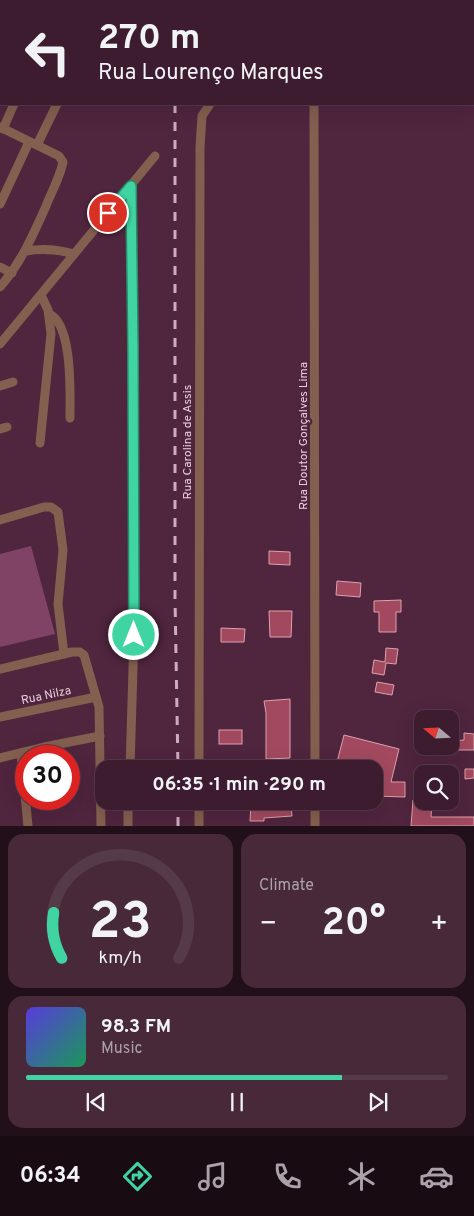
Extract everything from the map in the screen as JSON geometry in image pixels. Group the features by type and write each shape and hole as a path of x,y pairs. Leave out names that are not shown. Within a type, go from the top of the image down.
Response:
{"street":[{"path":"1,284 12,273 26,251 58,177 62,162 59,156 1,128 13,105"},
{"path":"0,204 56,105"},
{"name":"Rua Carolina de Assis","path":"199,760 200,147 202,116 209,105"},
{"name":"Rua Doutor Gonçalves Lima","path":"314,105 315,760"},
{"path":"0,344 155,156"},
{"path":"130,760 134,652 131,186"},
{"path":"26,251 42,248 56,249 74,254"},
{"path":"0,267 12,273"},
{"path":"40,443 52,334 49,314 41,295"},
{"path":"49,314 57,319 64,334 70,381 70,418"},
{"path":"0,386 13,382"},
{"path":"0,520 36,508 51,507 58,512 63,550 58,604 64,654"},
{"path":"0,669 76,652 82,653 86,658 99,707 101,826"},
{"name":"Rua Nilza","path":"0,717 96,697"},
{"path":"58,745 100,736"},
{"path":"0,758 15,754"},
{"path":"26,810 28,826"},
{"path":"128,810 128,826"},
{"path":"199,810 199,826"},
{"path":"315,810 315,826"}],"shaded area":[{"path":"31,546 55,634 0,647 0,554"}],"building":[{"path":"269,551 290,552 290,565 269,564"},
{"path":"337,581 361,583 360,597 336,595"},
{"path":"401,600 401,612 396,612 396,632 379,632 379,612 374,612 374,601"},
{"path":"269,611 292,611 291,637 270,637"},
{"path":"221,628 245,629 244,642 221,642"},
{"path":"386,648 398,649 396,664 386,663 384,675 372,673 374,660 385,662"},
{"path":"377,682 394,685 392,695 375,692"},
{"path":"290,699 290,758 266,759 266,713 264,701"},
{"path":"219,730 242,730 242,744 219,744"},
{"path":"464,733 474,734 474,750 459,750 459,740 464,740"},
{"path":"344,735 399,749 391,782 405,782 405,797 383,796 383,760 338,760"},
{"path":"465,769 474,769 474,778 465,779"},
{"path":"413,800 414,810 431,810 431,817 474,817 474,826 411,826"},
{"path":"251,810 292,810 292,816 264,818 264,821 250,821"}],"railway":[{"path":"175,105 175,598 178,760"},
{"path":"178,810 178,826"}],"route":[{"path":"108,213 131,186 133,258 134,635"}]}
